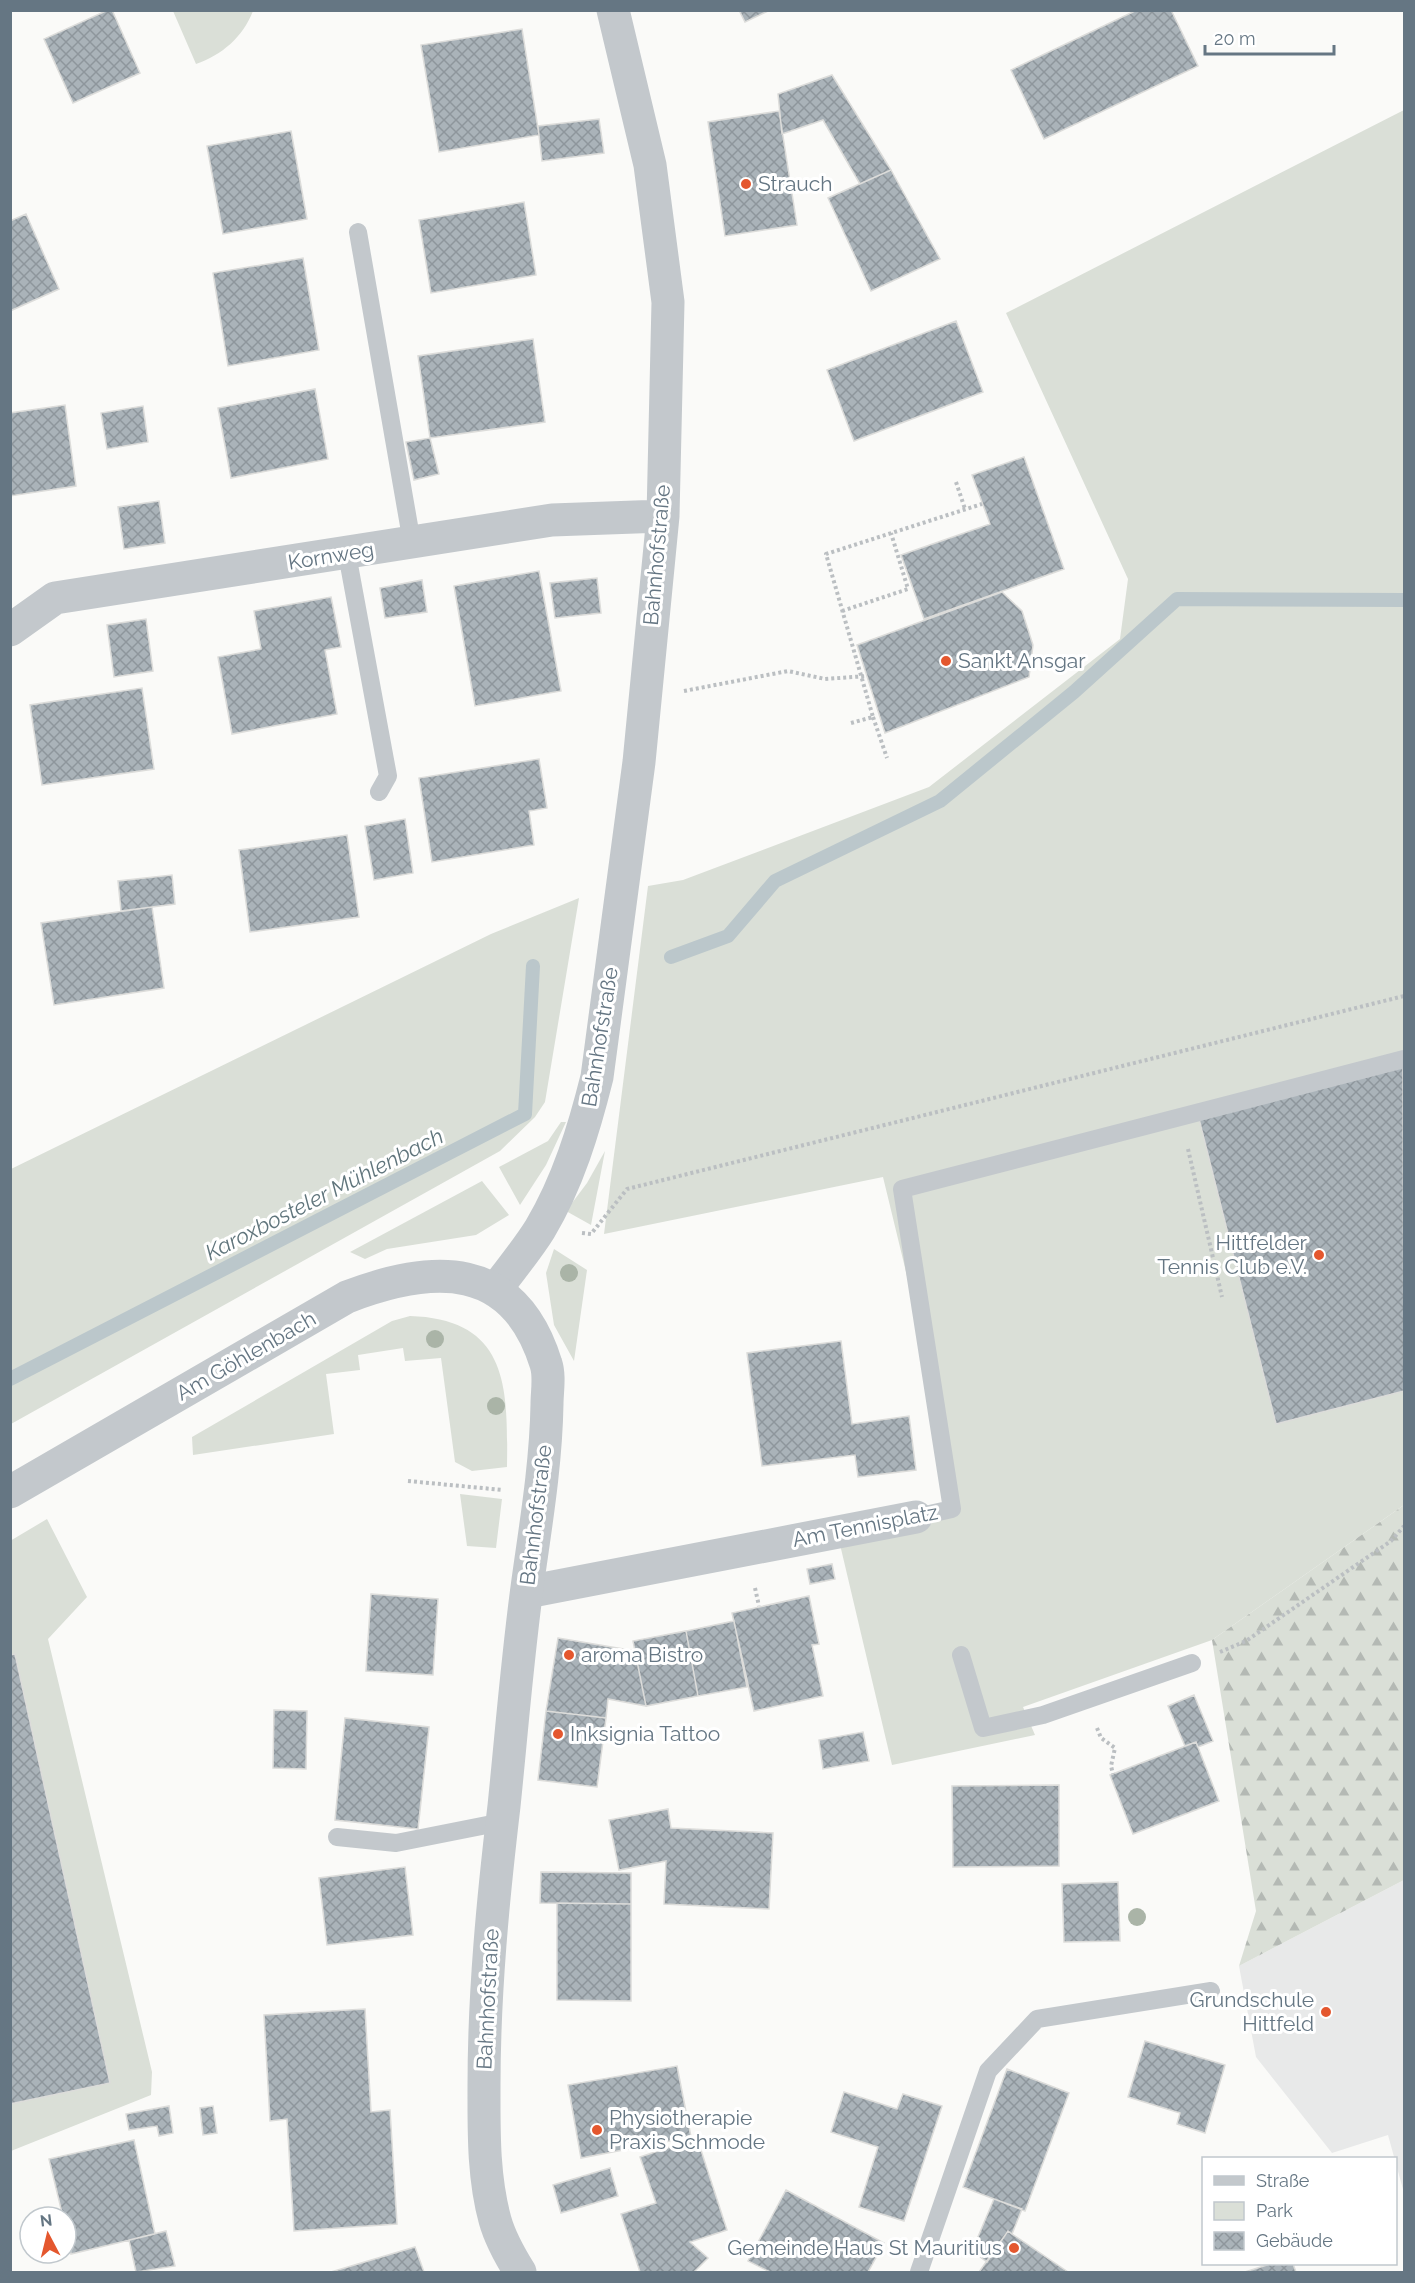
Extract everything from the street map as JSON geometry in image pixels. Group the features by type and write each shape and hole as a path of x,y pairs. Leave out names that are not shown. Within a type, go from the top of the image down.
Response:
{"street":[{"name":"Bahnhofstraße","path":"520,2272 507,2251 495,2220 484,2138 484,2014 527,1592 541,1493 547,1367 528,1318 496,1289 540,1230 577,1148 597,1077 645,699 663,516 668,302 650,165 613,10"},
{"name":"Kornweg","path":"10,630 55,598 347,554 552,520 663,516"},
{"name":"Am Göhlenbach","path":"10,1491 347,1297 381,1284 435,1276 469,1280 496,1289"},
{"name":"Am Tennisplatz","path":"527,1592 916,1517"}],"lane":[{"path":"358,232 412,543"},
{"path":"347,554 388,776 379,792"},
{"path":"1180,1116 1404,1059"},
{"name":"Am Tennisplatz","path":"916,1517 952,1509 902,1189 1180,1116"},
{"path":"961,1655 983,1728 1043,1715 1192,1663"},
{"path":"336,1837 396,1843 502,1822"},
{"path":"919,2272 988,2071 1037,2019 1211,1991"}],"path":[{"path":"956,482 965,509"},
{"path":"887,758 861,678 826,554 982,504"},
{"path":"842,611 910,588 891,533"},
{"path":"645,699 788,670 825,679 867,676"},
{"path":"851,723 873,717"},
{"path":"540,1230 591,1234 627,1189 1404,996"},
{"path":"1180,1116 1222,1297"},
{"path":"408,1481 541,1493"},
{"path":"1192,1663 1246,1641 1391,1541 1404,1526"},
{"path":"1084,1700 1101,1738 1115,1748 1111,1766 1113,1774"}],"shaded area":[{"name":"Grundschule Hittfeld","path":"1404,1880 1404,2193 1397,2168 1397,2157 1394,2157 1388,2135 1332,2153 1256,2057 1239,1966"}],"green space":[{"path":"173,11 253,11 244,29 230,44 214,56 196,64"},
{"path":"1404,110 1404,1505 1212,1640 1023,1707 1035,1735 892,1765 838,1536 949,1512 915,1309 883,1177 604,1234 648,886 683,880 929,787 1120,639 1128,579 1006,313"},
{"path":"579,898 545,1102 535,1117 500,1151 11,1424 11,1169 491,934"},
{"path":"561,1122 566,1122 546,1165 520,1205 499,1167 548,1141"},
{"path":"605,1151 591,1225 566,1211 587,1183"},
{"path":"482,1181 509,1215 476,1235 387,1249 365,1259 350,1252"},
{"path":"554,1249 587,1270 574,1361 554,1325 546,1273"},
{"path":"410,1316 443,1320 467,1330 484,1344 496,1363 503,1385 507,1467 472,1471 455,1462 441,1358 405,1361 403,1348 358,1355 360,1370 326,1374 334,1434 193,1455 192,1437 392,1321"},
{"path":"460,1494 502,1499 496,1548 467,1546"},
{"path":"1404,1505 1404,1880 1239,1966 1256,1911 1212,1640"},
{"path":"47,1519 87,1597 48,1639 152,2072 151,2095 11,2151 10,1541"}],"building":[{"path":"112,10 140,73 73,103 44,39"},
{"path":"739,10 770,10 745,22"},
{"path":"1137,10 1171,10 1198,66 1044,139 1011,70"},
{"path":"522,29 539,135 439,152 421,45"},
{"path":"832,75 891,170 860,184 823,120 782,134 778,94"},
{"path":"779,111 797,225 725,236 708,122"},
{"path":"599,119 604,153 542,161 538,126"},
{"path":"291,131 307,219 223,234 207,146"},
{"path":"891,170 940,259 871,291 828,198"},
{"path":"524,202 536,275 431,293 419,220"},
{"path":"26,214 59,289 10,311 10,221"},
{"path":"303,258 319,350 228,366 213,273"},
{"path":"956,321 983,392 854,441 827,370"},
{"path":"533,339 545,422 430,438 418,356"},
{"path":"315,389 328,459 231,478 218,408"},
{"path":"65,405 76,486 10,496 10,413"},
{"path":"143,406 148,442 107,449 101,413"},
{"path":"430,438 439,474 414,480 406,442"},
{"path":"1024,457 1064,569 924,619 901,555 990,524 972,475"},
{"path":"159,501 165,543 124,549 118,507"},
{"path":"539,571 561,691 475,706 454,586"},
{"path":"597,578 601,613 555,618 550,583"},
{"path":"422,580 427,612 385,618 380,588"},
{"name":"Sankt Ansgar","path":"1002,592 1022,611 1033,645 1029,677 885,733 857,645"},
{"path":"331,597 341,647 325,650 337,714 232,734 218,657 261,649 254,611"},
{"path":"146,619 153,671 114,677 107,625"},
{"path":"142,688 154,769 42,785 30,705"},
{"path":"539,759 547,808 529,811 534,845 432,862 419,778"},
{"path":"405,819 413,873 374,880 365,826"},
{"path":"347,835 359,917 250,932 239,850"},
{"path":"172,875 175,904 121,911 118,881"},
{"path":"152,907 164,988 54,1005 41,923"},
{"name":"Hittfelder Tennis Club e.V.","path":"1403,1067 1404,1391 1276,1424 1199,1119"},
{"path":"841,1341 852,1424 909,1416 916,1470 858,1477 855,1455 762,1466 747,1353"},
{"path":"832,1564 835,1579 810,1584 807,1569"},
{"path":"371,1594 438,1599 433,1675 366,1671"},
{"path":"809,1596 819,1644 812,1645 823,1696 754,1711 732,1613"},
{"path":"734,1621 747,1687 698,1696 686,1631"},
{"path":"686,1631 698,1696 646,1706 633,1641"},
{"path":"558,1638 635,1651 646,1706 608,1699 606,1718 546,1711"},
{"path":"15,1654 110,2083 10,2104 10,1655"},
{"path":"1194,1695 1213,1741 1198,1747 1196,1742 1185,1746 1168,1706"},
{"path":"274,1710 307,1711 306,1769 273,1768"},
{"path":"546,1711 606,1718 597,1787 538,1780"},
{"path":"345,1718 429,1727 418,1829 335,1820"},
{"path":"863,1732 869,1761 823,1769 819,1740"},
{"path":"1196,1742 1219,1801 1133,1834 1110,1775"},
{"path":"1059,1785 1059,1866 953,1867 952,1786"},
{"path":"668,1809 671,1828 773,1833 769,1909 664,1904 666,1861 619,1870 609,1820"},
{"path":"405,1867 413,1935 327,1945 319,1878"},
{"path":"541,1872 631,1873 631,1904 540,1903"},
{"path":"1118,1882 1120,1941 1064,1942 1062,1884"},
{"path":"557,1903 631,1904 631,2001 557,2000"},
{"path":"365,2009 371,2112 390,2110 397,2224 294,2231 287,2119 270,2121 264,2015"},
{"path":"1145,2041 1225,2065 1205,2133 1177,2124 1180,2113 1128,2097"},
{"path":"677,2066 691,2137 581,2158 568,2085"},
{"path":"1007,2069 1069,2093 1025,2211 963,2187"},
{"path":"844,2092 897,2109 903,2094 942,2106 904,2221 859,2207 878,2147 831,2132"},
{"path":"169,2106 173,2133 159,2136 157,2126 129,2130 126,2114"},
{"path":"213,2106 217,2133 203,2135 200,2108"},
{"path":"697,2138 727,2230 690,2242 708,2258 694,2272 640,2272 621,2214 656,2203 640,2157"},
{"path":"134,2140 155,2234 78,2252 78,2205 60,2205 49,2159"},
{"path":"610,2168 618,2196 561,2213 553,2185"},
{"path":"786,2190 884,2243 868,2272 770,2272 748,2261"},
{"path":"994,2199 1022,2209 1012,2234 1008,2231 987,2262 972,2251"},
{"path":"166,2231 175,2266 136,2272 129,2240"},
{"name":"Gemeinde Haus St Mauritius","path":"1008,2231 1012,2234 1068,2272 979,2272"},
{"path":"415,2247 424,2272 331,2272"},
{"path":"1267,2265 1293,2265 1296,2272 1245,2272"}],"waterway":[{"name":"Karoxbosteler Mühlenbach","path":"671,957 728,936 775,881 940,801 1074,692 1177,599 1404,600"},
{"name":"Karoxbosteler Mühlenbach","path":"10,1379 525,1114 533,966"}],"place":[{"name":"Strauch","path":"746,184"},
{"name":"Sankt Ansgar","path":"946,661"},
{"name":"Hittfelder Tennis Club e.V.","path":"1319,1255"},
{"name":"aroma Bistro","path":"569,1655"},
{"name":"Inksignia Tattoo","path":"558,1734"},
{"name":"Grundschule Hittfeld","path":"1326,2012"},
{"name":"Physiotherapie Praxis Schmode","path":"597,2130"},
{"name":"Gemeinde Haus St Mauritius","path":"1014,2248"}]}
